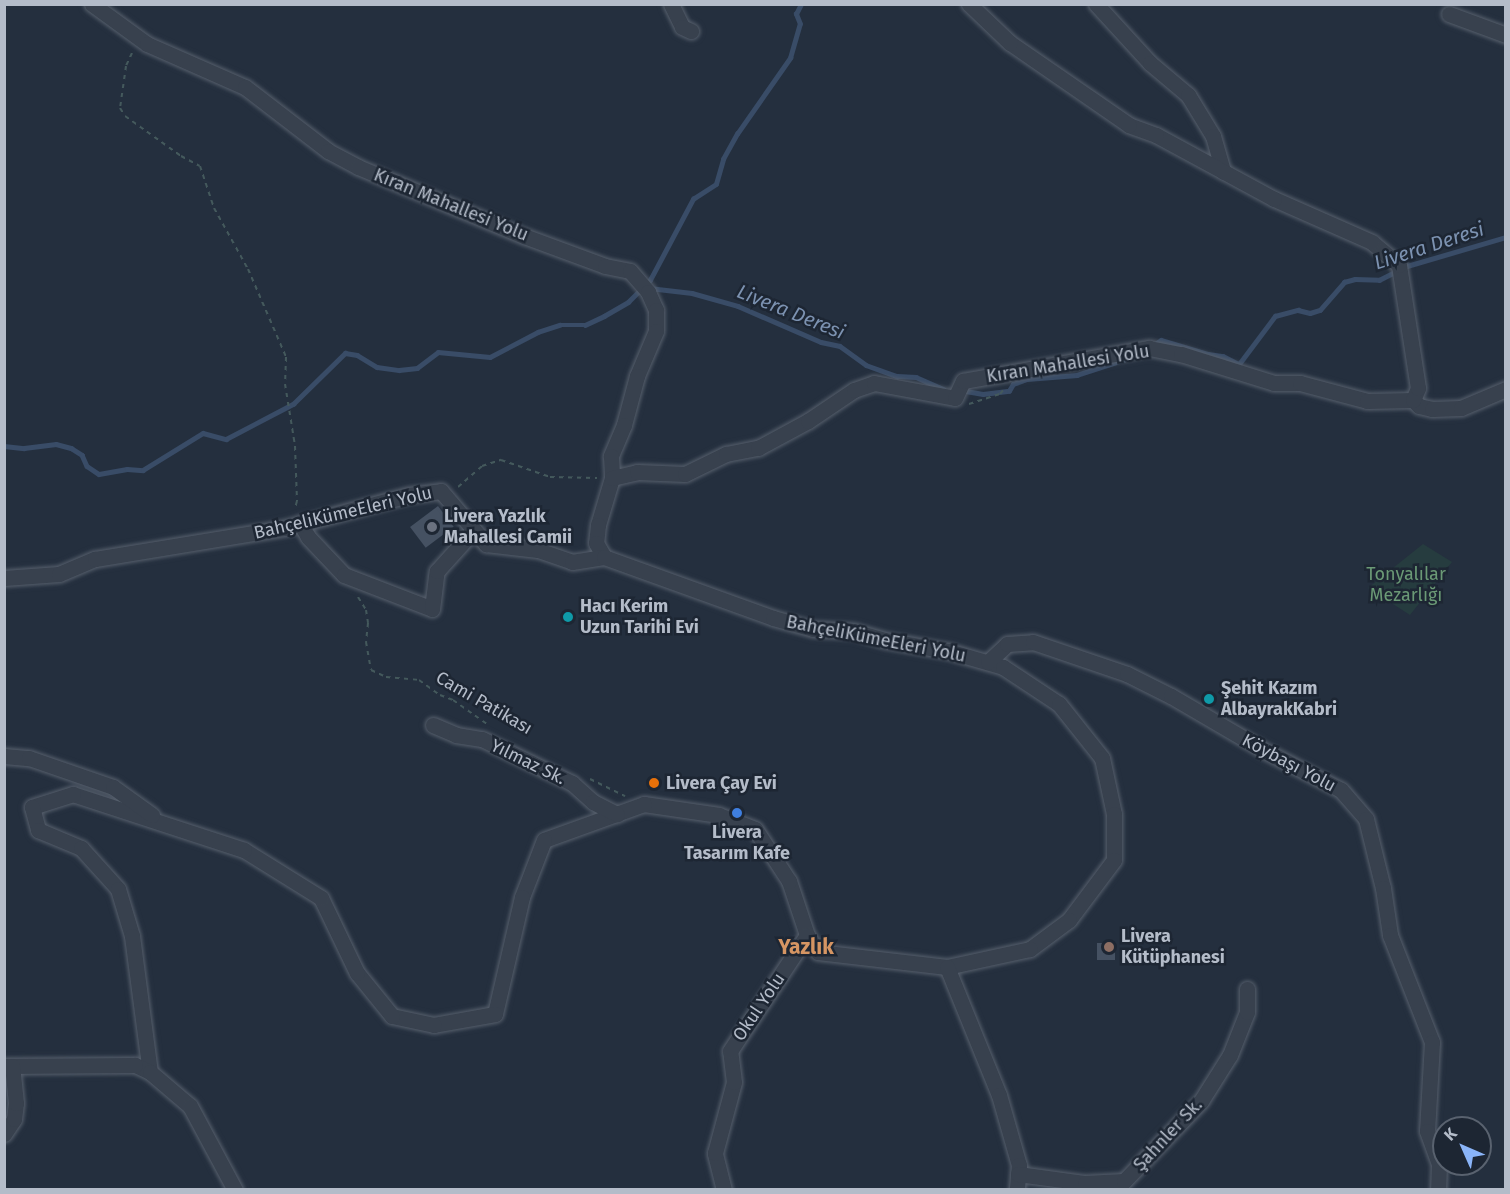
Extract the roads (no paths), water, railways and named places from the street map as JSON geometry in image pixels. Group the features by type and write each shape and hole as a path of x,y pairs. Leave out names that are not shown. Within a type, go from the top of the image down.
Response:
{"street":[{"name":"Kıran Mahallesi Yolu","path":"92,4 147,44 245,87 328,151 358,167 524,236 605,266 630,271 648,292 656,310 656,332 638,376 624,425 610,456 612,478 598,525 596,543 604,557"},
{"path":"671,4 682,27 691,31"},
{"path":"969,4 1010,43 1129,125 1156,135 1274,199 1372,242 1399,265 1418,388 1413,400 1419,406 1432,409 1461,408 1506,389"},
{"path":"1096,4 1150,63 1188,95 1213,136 1223,172"},
{"path":"1449,14 1506,35"},
{"name":"Kıran Mahallesi Yolu","path":"612,478 637,472 685,474 726,454 758,448 808,421 854,390 874,383 955,398 963,381 1149,348 1181,354 1274,383 1300,383 1367,402 1413,400"},
{"name":"BahçeliKümeEleri Yolu","path":"4,578 59,574 95,559 244,535 297,517 441,491 472,531 486,544 538,550 572,562 604,557 772,618 813,628 853,631 884,640 948,651 1003,666 1059,704 1102,758 1114,814 1114,860 1069,920 1030,948 947,967 818,952 807,935"},
{"path":"297,517 308,537 344,575 432,609 437,571 472,531"},
{"name":"Köybaşı Yolu","path":"988,662 1007,644 1033,642 1127,674 1171,696 1267,752 1341,790 1366,819 1383,888 1390,935 1432,1042 1427,1131 1440,1164 1438,1190"},
{"name":"Yılmaz Sk.","path":"433,725 456,735 482,739 572,783 592,802 617,814"},
{"path":"4,756 29,758 113,787 156,819"},
{"path":"150,1072 132,936 118,889 81,848 38,830 32,807 74,794 156,819 244,850 321,898 357,973 392,1016 434,1025 495,1014 522,897 544,840 644,804 719,815 755,829 789,881 807,935"},
{"name":"Okul Yolu","path":"724,1190 715,1152 734,1082 730,1051 807,935"},
{"path":"947,967 999,1095 1019,1165 1017,1190"},
{"name":"Şahnler Sk.","path":"1018,1173 1085,1183 1124,1181 1201,1101 1230,1055 1247,1012 1247,989"},
{"path":"4,1134 14,1119 16,1103 8,1066 135,1065 150,1072 190,1106 235,1190"}],"waterway":[{"name":"Livera Deresi","path":"4,446 24,448 56,444 71,448 82,455 87,466 99,474 127,469 143,470 203,433 226,439 293,404 345,353 357,355 377,367 399,370 417,368 438,352 490,357 538,332 560,325 585,325 604,316 628,302 650,280 693,199 716,184 723,159 737,134 790,58 800,24 796,14 801,4"},
{"name":"Livera Deresi","path":"1155,344 1161,340 1208,354 1223,356 1239,364 1275,316 1298,310 1310,313 1320,310 1344,282 1355,279 1379,280 1407,266 1506,237"},
{"name":"Livera Deresi","path":"649,288 692,293 738,306 821,342 840,346 866,365 897,376 916,377 943,389"},
{"name":"Livera Deresi","path":"960,390 983,394 1009,391 1013,384 1027,379 1077,375 1126,359"}],"place":[{"name":"Livera Yazlık Mahallesi Camii","path":"432,527"},
{"name":"Hacı Kerim Uzun Tarihi Evi","path":"568,617"},
{"name":"Şehit Kazım AlbayrakKabri","path":"1209,699"},
{"name":"Livera Çay Evi","path":"654,783"},
{"name":"Livera Tasarım Kafe","path":"737,813"},
{"name":"Livera Kütüphanesi","path":"1109,947"}],"district":[{"name":"Yazlık","path":"806,947"}],"park label":[{"name":"Tonyalılar Mezarlığı","path":"1406,585"}]}
